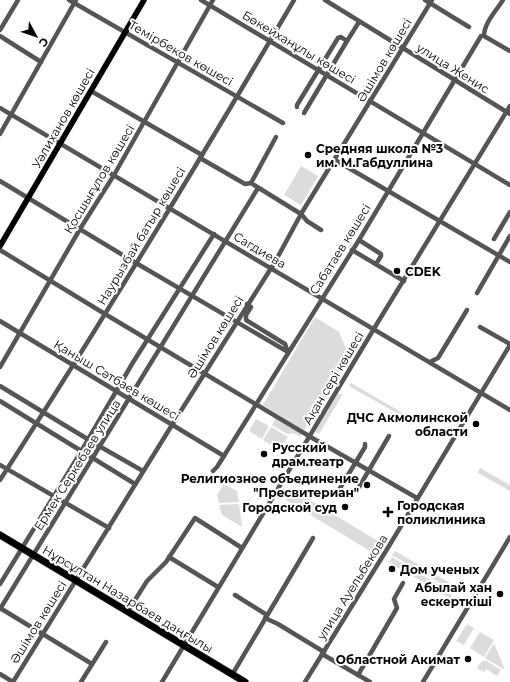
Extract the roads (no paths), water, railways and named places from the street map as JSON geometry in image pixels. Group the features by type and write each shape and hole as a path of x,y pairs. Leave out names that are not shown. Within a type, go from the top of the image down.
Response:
{"highway":[{"name":"Нұрсұлтан Назарбаев даңғылы","path":"0,534 245,682"}],"main road":[{"name":"Уәлиханов көшесі","path":"0,246 144,0"}],"street":[{"path":"0,30 18,0"},
{"name":"Темірбеков көшесі","path":"69,0 75,1 125,32 283,122"},
{"name":"Бөкейханұлы көшесі","path":"201,0 510,185"},
{"name":"Қосшығұлов көшесі","path":"0,367 80,229 114,175 213,0"},
{"name":"Наурызбай батыр көшесі","path":"0,480 44,412 170,208 294,0"},
{"name":"улица Женис","path":"325,0 508,113"},
{"path":"425,0 431,2 469,27"},
{"name":"Сабатаев көшесі","path":"213,471 224,456 359,240 454,80 482,36 487,23 503,0"},
{"path":"0,134 75,1"},
{"name":"Әшімов көшесі","path":"13,682 236,321 271,268 301,214 431,2"},
{"path":"304,113 359,22"},
{"path":"0,36 41,62"},
{"path":"482,36 510,51"},
{"path":"296,108 339,38 348,41"},
{"path":"91,91 201,156 245,184 250,183 301,214 307,221 321,230"},
{"name":"Ақан сері көшесі","path":"162,682 374,328 474,164 508,113 510,106"},
{"name":"Сагдиева","path":"0,108 374,328 510,410"},
{"path":"250,183 276,137"},
{"path":"335,160 510,262"},
{"path":"0,181 288,352"},
{"name":"Ермек Серкебаев улица","path":"0,609 258,188"},
{"path":"494,239 510,212"},
{"name":"Ермек Серкебаев улица","path":"0,584 88,440 132,364 181,289 214,234"},
{"path":"477,293 510,236"},
{"path":"359,240 381,254 376,264"},
{"path":"0,250 148,340 417,498"},
{"path":"352,250 404,281"},
{"path":"247,304 251,307 246,315 246,320 285,344 288,352"},
{"path":"430,362 438,358 467,310"},
{"name":"Қаныш Сәтбаев көшесі","path":"0,321 224,456"},
{"path":"480,327 510,344"},
{"name":"улица Ауельбекова","path":"305,682 510,344"},
{"path":"0,386 88,440 143,471"},
{"path":"0,401 136,484"},
{"path":"359,487 389,436"},
{"path":"337,493 365,447 365,444"},
{"path":"0,465 109,528"},
{"path":"128,611 147,581 163,565 195,518 242,548"},
{"path":"423,682 510,537"},
{"path":"232,674 313,538"},
{"path":"169,557 218,587"},
{"path":"358,675 397,608 394,599 403,583"},
{"path":"235,594 266,617 370,682"},
{"path":"0,609 92,664"},
{"path":"81,682 106,642"},
{"path":"0,674 13,682"}],"place":[{"name":"Средняя школа №3 им. М.Габдуллина","path":"308,155"},
{"name":"CDEK","path":"397,271"},
{"name":"ДЧС Акмолинской области","path":"476,424"},
{"name":"Русский драм.театр","path":"264,454"},
{"name":"Религиозное объединение \"Пресвитериан\"","path":"367,485"},
{"name":"Городской суд","path":"345,507"},
{"name":"Городская поликлиника","path":"388,512"},
{"name":"Дом ученых","path":"392,569"},
{"name":"Абылай хан ескерткіші","path":"500,594"},
{"name":"Областной Акимат","path":"468,659"}]}
